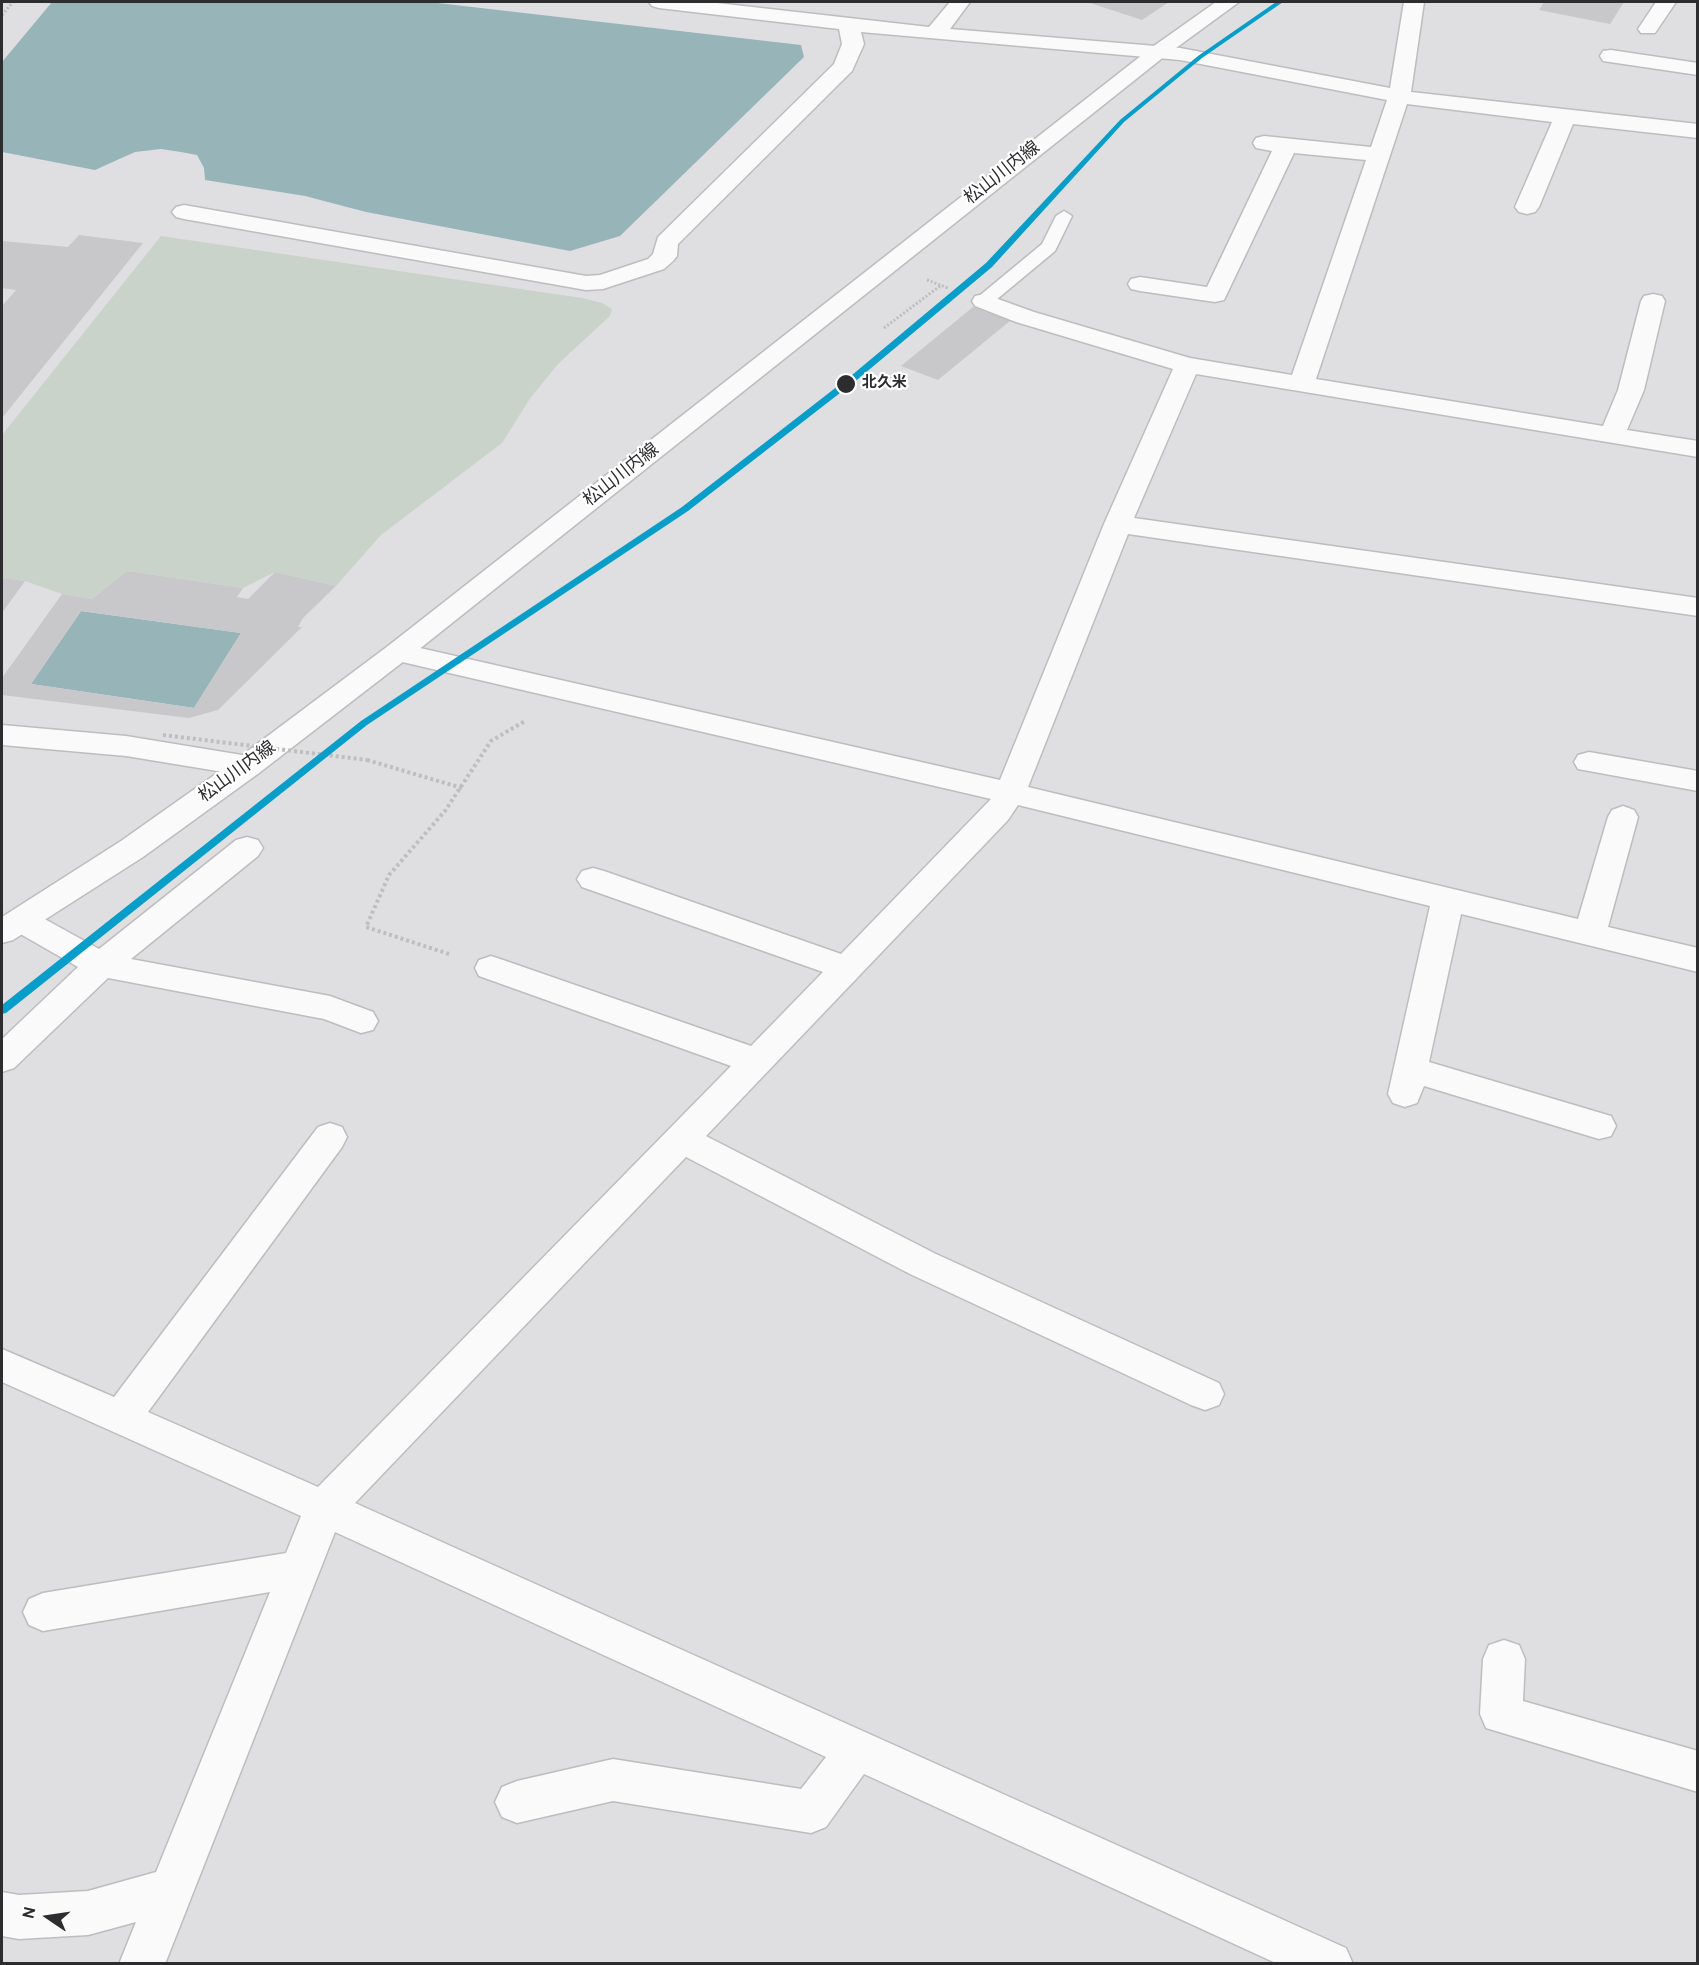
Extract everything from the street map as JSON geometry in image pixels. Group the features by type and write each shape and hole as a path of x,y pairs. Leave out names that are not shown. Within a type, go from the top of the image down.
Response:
{"street":[{"path":"659,2 935,34 1200,57 1436,103 1698,132"},
{"path":"935,34 960,2"},
{"name":"松山川内線","path":"11,926 132,849 248,766 398,652 1158,52 1229,2"},
{"path":"1302,384 1399,96 1414,2"},
{"path":"1648,29 1666,2"},
{"path":"184,212 586,283 603,282 656,264 664,256 666,242 844,66 853,44 849,25"},
{"path":"1611,56 1698,69"},
{"path":"1527,207 1564,117"},
{"path":"1140,284 1215,295 1274,144 1379,155"},
{"path":"984,301 1025,317 1187,365 1698,449"},
{"path":"1612,435 1631,390 1653,301"},
{"path":"142,1964 324,1508 997,813 1010,793 1118,524 1187,365"},
{"path":"1118,524 1698,607"},
{"path":"398,652 1010,793 1698,960"},
{"path":"2,735 126,746 248,766"},
{"path":"1588,762 1698,782"},
{"path":"1590,934 1623,817"},
{"path":"2,1059 101,965 247,848"},
{"path":"593,879 846,969"},
{"path":"1448,899 1407,1082 1599,1126"},
{"path":"11,926 101,965 330,1008 361,1021"},
{"path":"491,968 756,1062"},
{"path":"122,1417 330,1137"},
{"path":"681,1139 923,1264 1205,1394"},
{"path":"5,1378 122,1417 1330,1964"},
{"path":"44,1612 300,1569"},
{"path":"1504,1659 1501,1714 1698,1772"},
{"path":"517,1802 613,1780 812,1812 857,1749"},
{"path":"2,1914 19,1917 88,1913 172,1890"}],"lane":[{"path":"984,301 1049,247 1065,216"}],"path":[{"path":"2,15 13,2"},
{"path":"887,267 984,301"},
{"path":"884,328 941,285"},
{"path":"491,968 366,927 374,904 389,875 462,788 491,741 516,724 562,710 581,694"},
{"path":"163,735 367,760 462,788"}],"shaded area":[{"path":"161,236 582,298 602,303 612,309 610,316 559,363 531,397 502,443 381,535 336,586 275,572 243,588 127,571 92,599 62,594 25,581 2,578 2,435"}],"water":[{"path":"52,2 429,2 801,45 804,57 620,236 570,251 366,212 305,196 205,180 204,168 197,155 181,152 161,149 135,152 95,170 2,152 2,62"},
{"path":"81,611 241,633 194,708 31,684"}],"building":[{"path":"1087,2 1169,2 1142,20"},
{"path":"1544,2 1624,2 1610,24 1539,10"},
{"path":"79,235 143,243 2,418 2,306 16,290 2,288 2,241 68,247"},
{"path":"973,307 1010,321 938,380 901,366"},
{"path":"127,571 243,588 237,597 248,599 275,572 336,586 303,618 298,627 302,627 218,710 189,718 2,695 2,678 62,594 92,599","holes":["81,611 241,633 194,708 31,684"]},
{"path":"2,578 25,581 2,613"}],"transit line":[{"path":"2,1010 364,723 685,509 855,377 989,265 1122,121 1200,57 1280,2"}],"place":[{"name":"北久米","path":"846,384"}]}
